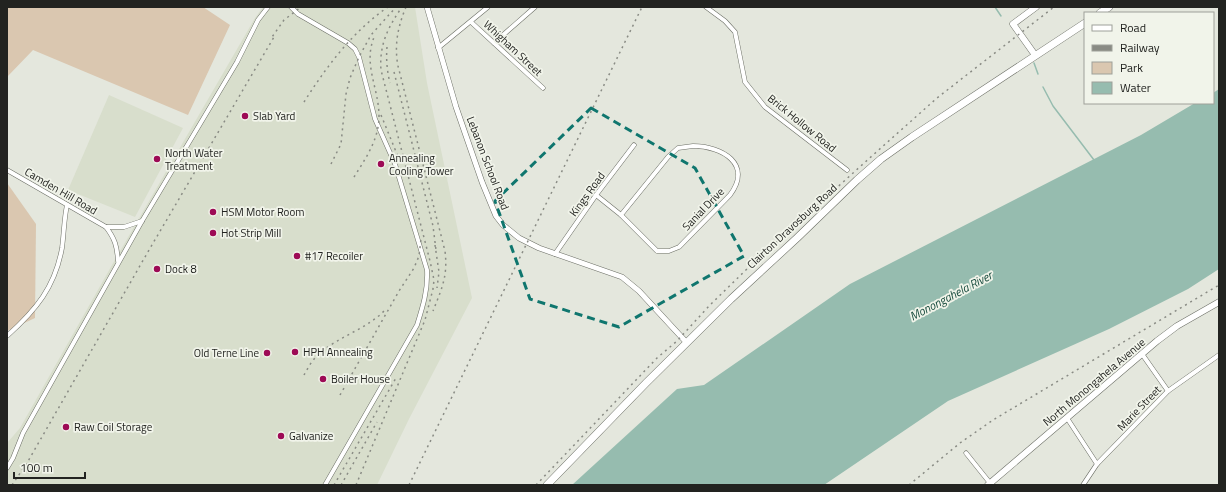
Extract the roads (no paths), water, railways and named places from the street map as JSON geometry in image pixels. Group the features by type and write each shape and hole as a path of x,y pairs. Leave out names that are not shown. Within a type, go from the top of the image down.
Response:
{"main road":[{"path":"1035,55 1013,24 1036,7"},
{"name":"Clairton Dravosburg Road","path":"547,485 646,383 731,299 881,159 1084,24"},
{"name":"North Monongahela Avenue","path":"992,483 1142,354 1177,326 1219,302"}],"street":[{"path":"7,468 13,458 23,433 118,263 236,62 258,20 268,7"},
{"path":"291,7 298,14 348,43 355,49 359,57 375,119 395,164 427,270 425,301 418,325 326,485"},
{"name":"Lebanon School Road","path":"427,7 456,107 479,174 496,216 503,225 519,238 555,254 622,277 639,290 687,342"},
{"path":"438,48 488,7"},
{"path":"494,43 535,7"},
{"name":"Brick Hollow Road","path":"706,7 726,21 735,32 745,82 765,107 847,170"},
{"name":"Whigham Street","path":"471,22 542,88"},
{"name":"Kings Road","path":"555,254 596,195 634,145"},
{"name":"Sanial Drive","path":"596,195 621,215 657,251 669,252 679,247 736,187 739,178 734,160 718,150 702,146 678,148 668,157 621,215"},
{"name":"Camden Hill Road","path":"7,170 106,227"},
{"path":"7,336 39,303 55,274 62,246 65,217 68,205"},
{"path":"106,227 124,227 142,221"},
{"path":"106,227 114,239 118,251 118,263"},
{"path":"1142,354 1168,391"},
{"name":"Marie Street","path":"1083,485 1097,464 1168,391 1219,355"},
{"path":"1067,418 1097,464"},
{"path":"966,453 992,483"}],"water":[{"name":"Monongahela River","path":"1219,89 1219,269 1188,289 1109,329 948,401 824,485 572,485 677,389 704,385 850,284 1141,135 1193,104 1214,104 1214,92"}],"waterway":[{"path":"995,7 1001,16"},
{"path":"1034,63 1038,74"},
{"path":"1043,87 1053,106 1094,160"}],"railway":[{"path":"12,485 27,463 149,250 274,37 272,37 284,20 301,7"},
{"path":"304,102 331,62 352,38 375,16 388,7"},
{"path":"331,164 341,144 346,94 350,78 371,35 396,7"},
{"path":"356,485 425,320 434,280 381,70 381,52 383,44 389,29 402,7"},
{"path":"406,7 401,21 397,43 396,51 398,66 446,260 442,288 433,311"},
{"path":"409,485 642,7"},
{"path":"536,485 657,358 677,341 710,305 750,266 937,98 1054,7"},
{"path":"354,177 371,148 377,133 379,116 370,56 371,45 375,35"},
{"path":"387,47 387,65 390,83"},
{"path":"394,72 433,226 436,250"},
{"path":"381,115 399,159"},
{"path":"340,395 399,291 414,268 419,256 421,239"},
{"path":"435,245 439,272 437,288"},
{"path":"909,485 960,443 993,420 1219,285"},
{"path":"304,375 314,359 326,348 369,323 385,310"},
{"path":"334,485 396,378"},
{"path":"341,485 377,422"}],"place":[{"name":"Slab Yard","path":"245,116"},
{"name":"North Water Treatment","path":"157,159"},
{"name":"Annealing Cooling Tower","path":"381,164"},
{"name":"HSM Motor Room","path":"213,212"},
{"name":"Hot Strip Mill","path":"213,233"},
{"name":"#17 Recoiler","path":"297,256"},
{"name":"Dock 8","path":"157,269"},
{"name":"HPH Annealing","path":"295,352"},
{"name":"Old Terne Line","path":"267,353"},
{"name":"Boiler House","path":"323,379"},
{"name":"Raw Coil Storage","path":"66,427"},
{"name":"Galvanize","path":"281,436"}]}
